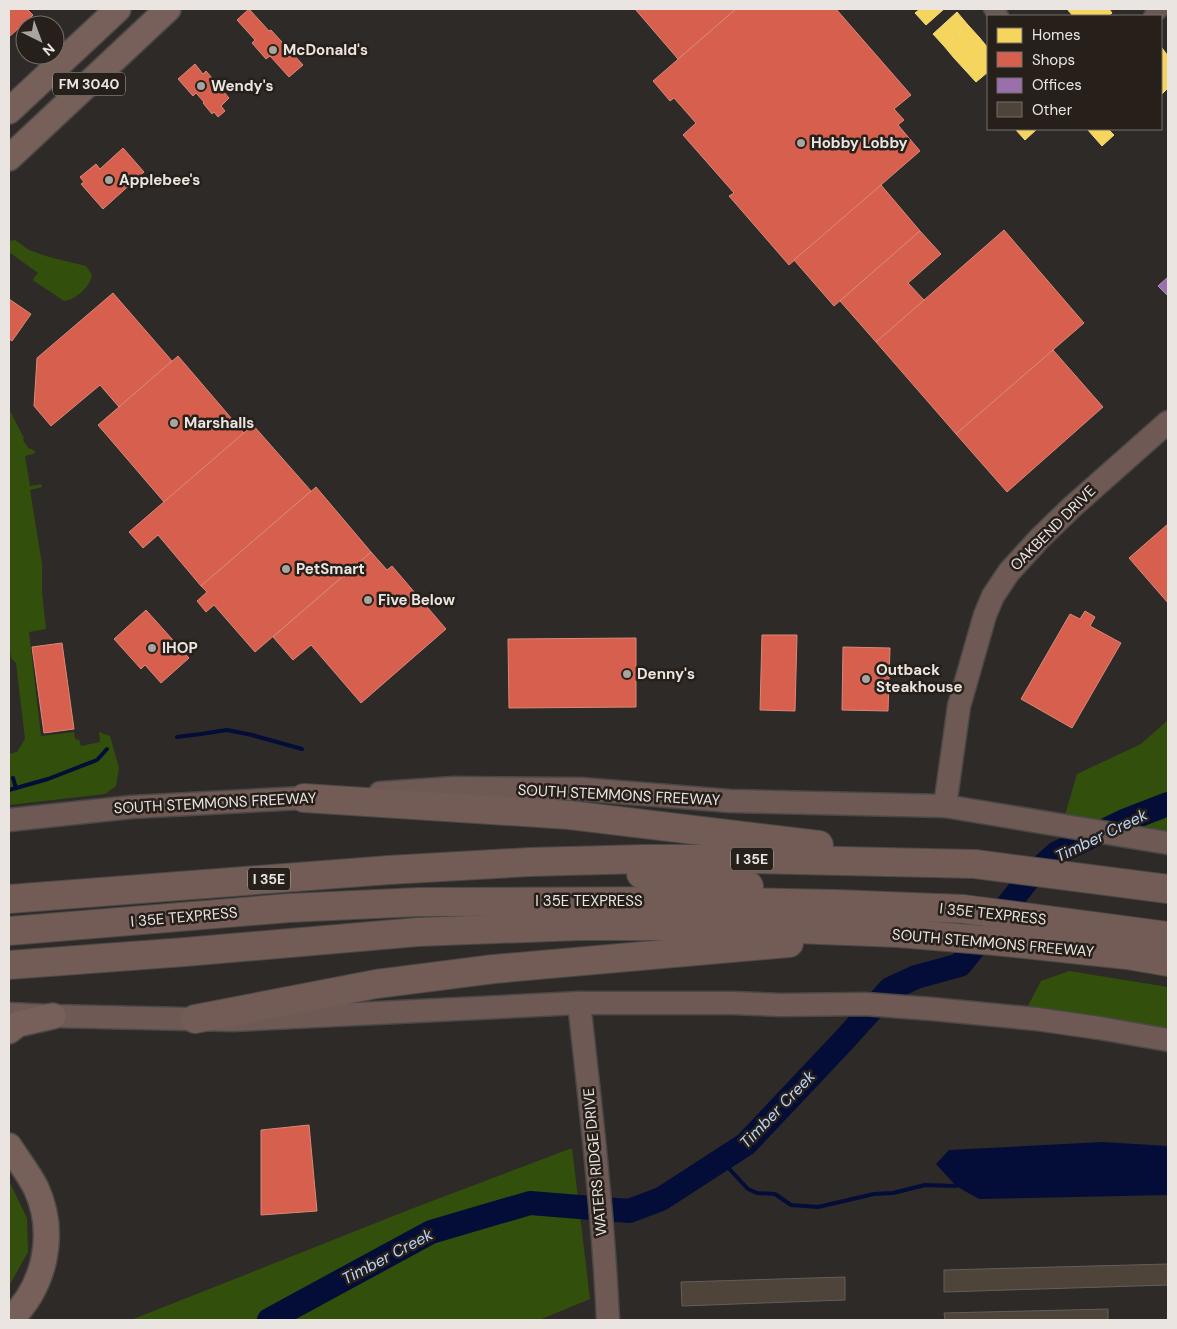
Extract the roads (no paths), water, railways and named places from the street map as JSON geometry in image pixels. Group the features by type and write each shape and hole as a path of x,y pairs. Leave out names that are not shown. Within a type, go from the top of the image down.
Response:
{"highway":[{"path":"304,798 569,815 975,864"},
{"name":"I 35E","path":"9,899 388,870 530,862 645,859 750,859 975,864 1168,889"},
{"path":"530,862 963,909"},
{"name":"I 35E TEXPRESS","path":"9,931 289,908 419,902 696,901 963,909 1168,936"},
{"name":"SOUTH STEMMONS FREEWAY","path":"9,965 418,932 580,926 746,927 898,933 1127,955 1168,962"},
{"path":"9,940 418,932"},
{"path":"195,1019 376,984 494,969 898,933"},
{"path":"1127,955 1168,958"}],"main road":[{"name":"FM 3040","path":"9,111 118,9"},
{"name":"FM 3040","path":"9,158 168,9"},
{"name":"OAKBEND DRIVE","path":"945,806 959,706 985,615 993,596 1009,572 1040,538 1168,422"},
{"name":"SOUTH STEMMONS FREEWAY","path":"9,820 132,806 304,798 454,788 503,788 581,790 730,801 945,806 1168,843"},
{"path":"9,1014 232,1020 578,1003 865,1004 1036,1019 1168,1040"},
{"name":"WATERS RIDGE DRIVE","path":"578,1003 595,1142 608,1320"},
{"path":"9,1031 18,1024 52,1016"},
{"path":"9,1146 35,1186 41,1200 47,1230 40,1276 26,1303 10,1320"},
{"path":"9,1172 25,1200 35,1230 32,1260 28,1272 23,1284 9,1305"}],"waterway":[{"path":"177,737 227,730 302,749"},
{"path":"9,790 48,779 97,760 107,749"},
{"path":"13,778 16,788"},
{"name":"Timber Creek","path":"269,1320 431,1232 530,1203 629,1211 661,1199 746,1144 890,989 916,977 960,965 1030,877 1057,853 1124,821 1168,804"},
{"path":"721,1160 748,1189 757,1193 775,1194 791,1205 818,1207 925,1185 956,1186"}],"place":[{"name":"McDonald's","path":"273,50"},
{"name":"Wendy's","path":"201,86"},
{"name":"Hobby Lobby","path":"801,143"},
{"name":"Applebee's","path":"109,180"},
{"name":"Marshalls","path":"174,423"},
{"name":"PetSmart","path":"286,569"},
{"name":"Five Below","path":"368,600"},
{"name":"IHOP","path":"152,648"},
{"name":"Denny's","path":"627,674"},
{"name":"Outback Steakhouse","path":"866,679"}]}
